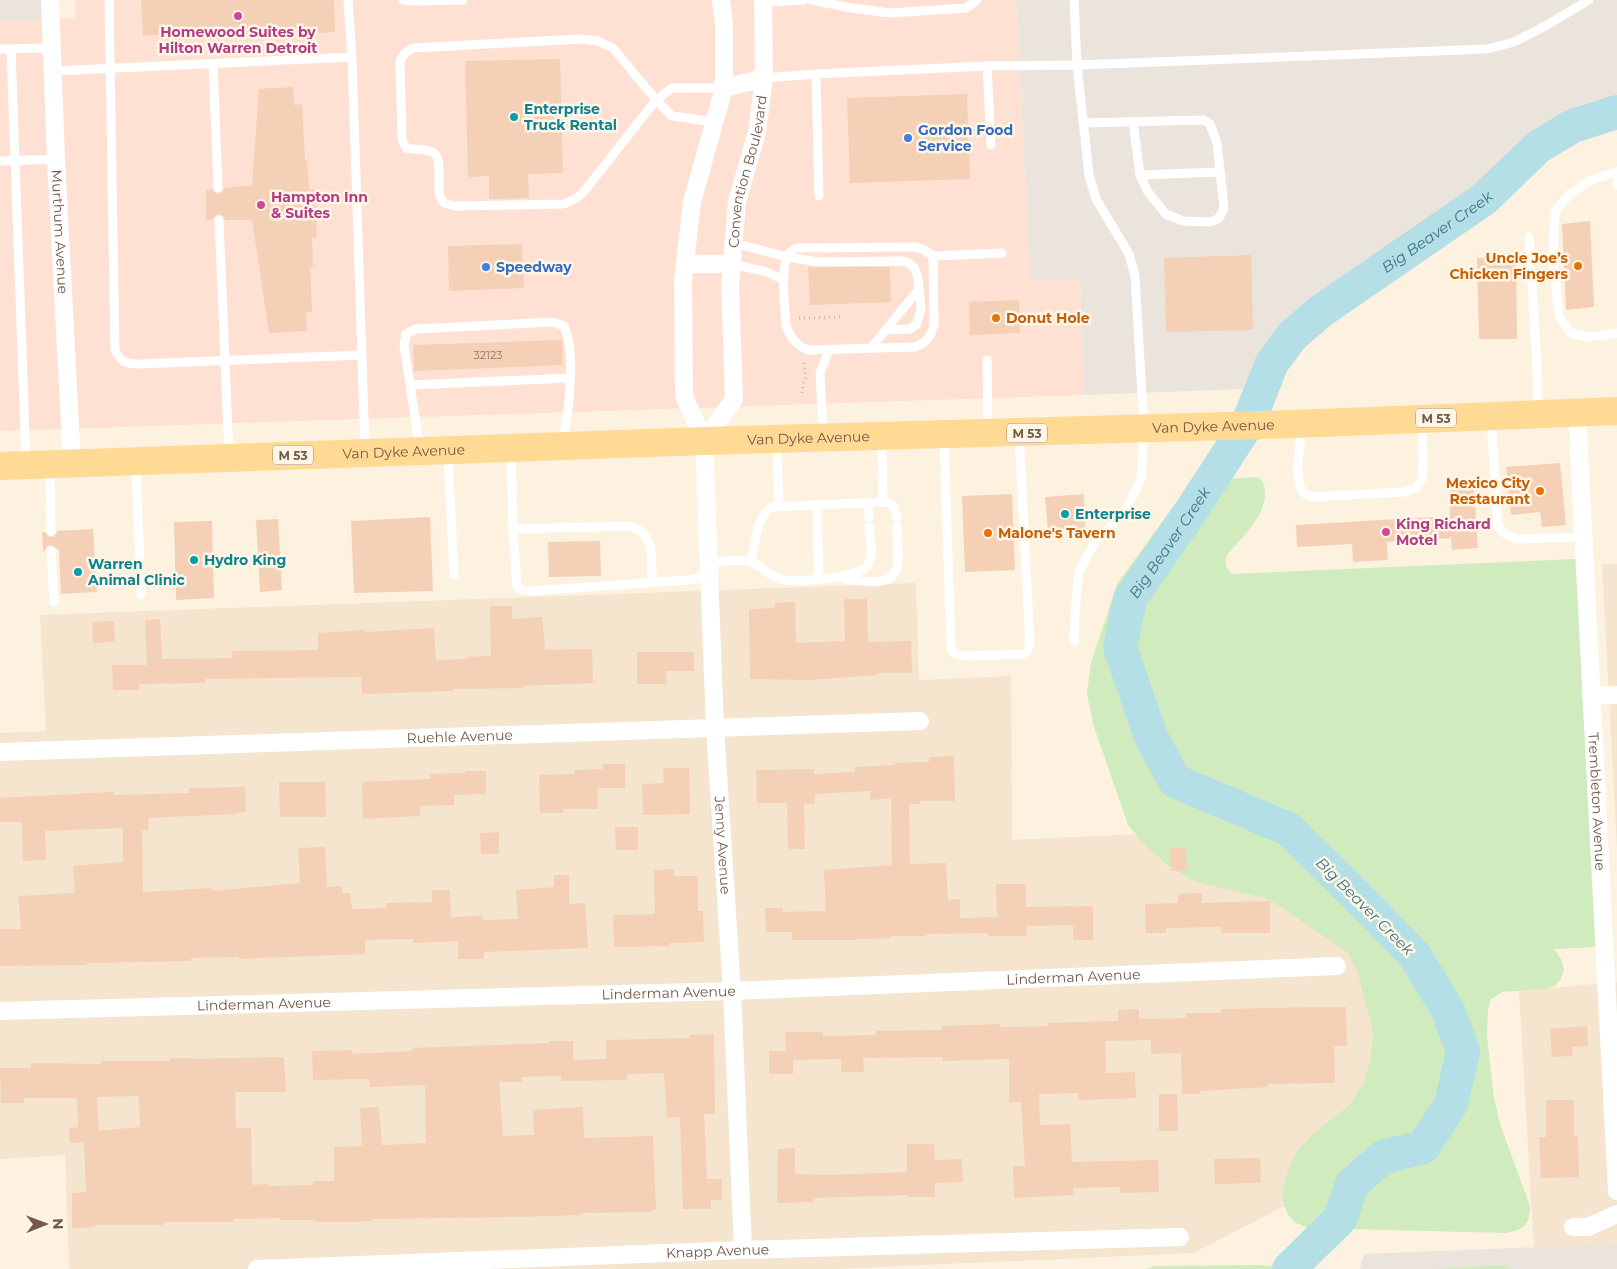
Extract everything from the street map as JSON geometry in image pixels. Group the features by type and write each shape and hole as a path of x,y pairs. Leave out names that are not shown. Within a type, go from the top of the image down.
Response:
{"main road":[{"name":"Van Dyke Avenue","path":"37,464 704,441 1298,424 1617,411"}],"street":[{"name":"Murthum Avenue","path":"37,464 56,159 50,0"},
{"path":"704,441 684,396 683,281 692,202 724,88 722,0"},
{"name":"Convention Boulevard","path":"704,441 734,399 730,286 737,202 757,132 764,78 763,1"},
{"name":"Convention Boulevard","path":"724,88 764,78"},
{"name":"Convention Boulevard","path":"685,264 732,264"},
{"name":"Trembleton Avenue","path":"1577,412 1590,696 1611,964 1617,1191"},
{"name":"Jenny Avenue","path":"704,441 715,727 732,991 743,1250"},
{"path":"1590,696 1617,695"},
{"name":"Ruehle Avenue","path":"0,752 920,721"},
{"name":"Linderman Avenue","path":"0,1011 732,991 1337,966"},
{"path":"1573,1227 1588,1227 1617,1214"},
{"name":"Knapp Avenue","path":"257,1269 743,1250 1180,1237"}],"lane":[{"path":"109,0 115,350 119,358 127,364 362,355"},
{"path":"348,0 352,57 365,453"},
{"path":"403,0 463,0"},
{"path":"763,1 804,0"},
{"path":"812,0 852,4 890,13 966,8 977,0"},
{"path":"1074,0 1077,65 1089,175 1096,199 1129,254 1135,276 1144,429 1142,479 1124,513 1096,541 1079,571 1074,612 1074,641"},
{"path":"764,78 987,66 1077,65 1487,49 1514,42 1547,26 1589,0"},
{"path":"714,122 672,116 656,100 613,48 598,41 580,39 413,48 405,53 400,61 402,139 406,148 426,150 434,153 438,158 439,194 444,203 455,206 564,204 577,198 586,190 656,100 672,88 724,88"},
{"path":"0,49 52,48"},
{"path":"11,49 14,160 37,464 51,531"},
{"path":"53,71 352,57"},
{"path":"213,64 218,188"},
{"path":"987,66 991,145"},
{"path":"816,74 819,196"},
{"path":"1084,123 1133,121 1204,120 1210,124 1216,143 1224,208 1219,218 1211,222 1183,221 1166,214 1148,192 1140,175 1133,121"},
{"path":"0,160 56,159"},
{"path":"1140,175 1220,172"},
{"path":"1617,185 1617,172 1591,180 1570,194 1555,211 1553,257 1559,317 1571,333 1589,337 1617,334"},
{"path":"219,220 230,458"},
{"path":"1529,237 1538,414"},
{"path":"734,243 819,262 908,262 914,267 918,275 921,308 917,324 910,329 887,330"},
{"path":"933,256 934,325 931,336 923,343 915,347 808,350 802,348 788,333 784,280 787,256 797,248 914,247 923,249 933,256 1002,253"},
{"path":"732,264 764,271 784,280"},
{"path":"871,348 919,289"},
{"path":"420,451 404,346 406,334 416,329 552,322 564,326 569,336 569,401 563,446"},
{"path":"823,438 820,373 829,350"},
{"path":"987,360 988,434"},
{"path":"410,385 570,378"},
{"path":"1491,416 1498,526 1506,535 1517,539 1583,537"},
{"path":"1298,424 1298,481 1302,492 1312,498 1404,492 1417,488 1422,478 1423,468 1422,419"},
{"path":"944,435 951,648 955,654 962,656 1023,654 1030,645 1019,433"},
{"path":"882,437 883,502"},
{"path":"777,439 780,505"},
{"path":"511,448 515,583 522,590 532,591 688,580 709,569 750,562 770,576 783,580 840,578 876,582 888,579 897,567 897,522 894,507 889,502 883,502 780,505 771,507 764,513 758,526 750,562"},
{"path":"448,450 454,575"},
{"path":"136,461 142,595"},
{"path":"840,578 856,574 865,569 869,562 871,554 868,503"},
{"path":"817,504 819,578"},
{"path":"513,529 629,526 639,529 646,535 651,547 652,582"},
{"path":"51,551 54,602"}],"path":[{"path":"797,308 798,318 843,317"}],"shaded area":[{"path":"0,0 47,0 47,19 0,21"},
{"path":"75,0 1016,0 1030,281 1080,280 1084,395 0,431 0,21 75,18"},
{"path":"1016,0 1617,0 1617,104 1592,111 1565,124 1484,190 1385,263 1280,335 1257,359 1244,389 1084,395 1080,280 1030,281"},
{"path":"1602,564 1617,564 1617,849"},
{"path":"916,583 919,680 1011,676 1012,840 1159,833 1365,948 1385,1052 1306,1195 1193,1253 837,1269 69,1269 65,1155 0,1159 0,733 46,731 40,615"},
{"path":"1617,982 1617,1269 1535,1269 1519,991"},
{"path":"1617,1244 1617,1269 1360,1269 1364,1254"}],"green space":[{"path":"1256,477 1261,479 1264,485 1264,501 1252,526 1227,555 1226,565 1232,574 1576,559 1596,947 1554,949 1561,959 1564,970 1561,979 1555,986 1546,989 1502,992 1491,999 1488,1009 1487,1036 1494,1099 1501,1127 1530,1206 1527,1222 1522,1228 1517,1230 1506,1233 1309,1228 1296,1223 1289,1216 1284,1206 1282,1194 1288,1171 1298,1150 1314,1133 1350,1105 1364,1083 1371,1057 1373,1032 1357,970 1347,952 1278,905 1265,898 1196,882 1170,867 1145,845 1128,825 1093,724 1087,693 1091,663 1117,584 1191,482"},
{"path":"1256,1265 1318,1269 1146,1269 1156,1266"},
{"path":"1497,1265 1512,1269 1436,1269"}],"building":[{"name":"Homewood Suites by Hilton Warren Detroit","path":"141,0 334,0 335,32 166,41 166,34 143,36"},
{"name":"Enterprise Truck Rental","path":"560,59 563,173 528,174 529,198 489,199 489,176 468,177 465,61"},
{"name":"Hampton Inn & Suites","path":"293,87 294,105 302,104 305,160 307,160 309,189 314,189 317,238 312,238 313,267 310,267 312,312 306,312 307,331 269,333 252,220 225,220 224,216 219,214 215,215 213,220 206,220 206,190 212,189 215,193 219,194 224,188 252,185 259,89"},
{"name":"Gordon Food Service","path":"967,94 970,179 850,183 847,98"},
{"name":"Uncle Joe’s Chicken Fingers","path":"1590,221 1594,307 1566,310 1562,224"},
{"name":"Speedway","path":"522,244 524,288 449,291 448,246"},
{"path":"1251,255 1253,330 1166,332 1164,258"},
{"path":"1516,257 1517,339 1479,339 1477,258"},
{"path":"808,267 890,267 891,302 810,305"},
{"path":"1019,300 1020,333 970,335 969,302"},
{"path":"562,340 563,365 414,371 413,345"},
{"path":"1560,463 1566,525 1542,527 1540,512 1511,515 1506,467"},
{"name":"King Richard Motel","path":"1474,489 1478,548 1452,550 1451,538 1387,542 1388,560 1353,562 1352,544 1297,547 1296,525 1450,516 1449,490"},
{"name":"Malone's Tavern","path":"1012,494 1015,570 965,572 962,496"},
{"name":"Enterprise","path":"1084,494 1085,531 1048,531 1045,497"},
{"path":"430,517 433,591 354,593 351,521"},
{"path":"278,519 282,590 260,592 256,520"},
{"name":"Hydro King","path":"212,521 214,598 176,600 174,522"},
{"name":"Warren Animal Clinic","path":"93,529 97,592 61,594 59,550 51,545 47,546 45,551 43,551 42,532 52,537 57,531"},
{"path":"600,541 601,576 549,577 548,542"},
{"path":"844,599 867,599 868,642 911,641 912,673 878,673 878,675 808,680 750,679 749,609 775,608 775,603 795,602 796,643 845,641"},
{"path":"490,606 512,606 512,619 542,617 545,650 592,649 593,683 523,686 524,688 453,689 453,691 362,694 361,677 205,679 205,683 139,684 139,690 113,690 112,665 147,665 145,620 160,619 162,659 232,658 232,651 318,650 318,633 434,628 436,660 466,659 466,657 491,656"},
{"path":"114,621 115,642 93,643 92,622"},
{"path":"637,652 694,652 694,671 666,671 667,684 637,684"},
{"path":"954,756 955,801 920,801 920,804 909,804 910,864 946,863 948,900 960,899 960,918 997,917 996,884 1026,884 1026,907 1093,906 1093,940 1073,940 1073,925 1026,926 1027,936 988,936 988,933 926,934 926,936 891,936 891,938 857,940 792,940 792,932 766,932 765,908 783,908 783,912 826,911 824,870 892,865 891,798 870,800 870,791 815,794 815,804 804,804 805,849 788,849 787,803 757,803 756,770 814,769 814,774 855,772 855,767 929,762 929,757"},
{"path":"603,764 625,764 625,788 597,788 598,809 563,809 563,813 540,813 539,775 575,774 575,770 603,769"},
{"path":"663,768 689,768 690,814 643,815 642,784 664,783"},
{"path":"465,771 486,771 486,794 454,795 454,805 420,806 420,816 363,819 362,782 430,779 430,774 465,773"},
{"path":"279,782 325,782 326,817 280,817"},
{"path":"245,787 246,812 148,818 149,830 142,830 143,892 212,888 213,891 300,883 298,848 325,847 327,887 342,886 342,893 350,893 352,909 386,908 386,903 432,902 432,890 450,890 451,917 483,916 483,920 518,919 516,890 554,887 554,875 569,875 569,904 585,903 588,948 484,952 484,959 458,959 458,941 414,943 414,939 365,940 365,954 239,959 239,957 191,958 191,961 87,963 87,965 0,966 0,929 21,929 18,896 75,893 73,866 123,862 123,828 45,831 46,860 23,861 22,822 0,822 0,798 114,792 114,795 189,793 189,788"},
{"path":"615,827 638,827 638,850 616,850"},
{"path":"499,832 499,854 481,854 480,833"},
{"path":"1186,847 1187,871 1171,871 1170,848"},
{"path":"674,869 674,876 698,876 698,911 703,911 704,942 670,943 670,946 614,947 613,915 655,914 654,870"},
{"path":"1202,893 1202,903 1270,901 1270,933 1221,933 1221,927 1166,928 1166,933 1146,933 1145,904 1178,903 1178,894"},
{"path":"1346,1007 1347,1046 1334,1046 1335,1083 1268,1084 1268,1087 1200,1091 1200,1094 1182,1094 1181,1053 1151,1054 1151,1040 1105,1041 1106,1073 1135,1072 1136,1098 1078,1100 1078,1093 1039,1094 1040,1125 1070,1124 1072,1162 1158,1160 1159,1192 1120,1193 1120,1187 1073,1188 1073,1195 1014,1198 1013,1166 1025,1166 1021,1102 1009,1102 1009,1059 943,1061 942,1057 863,1058 864,1072 841,1072 841,1059 793,1060 793,1074 769,1074 769,1051 786,1051 785,1032 823,1032 823,1036 876,1035 876,1031 942,1030 942,1026 1000,1024 1000,1027 1048,1026 1048,1023 1118,1021 1118,1010 1139,1009 1139,1019 1186,1018 1186,1013 1221,1013 1221,1009"},
{"path":"1587,1026 1588,1046 1572,1047 1573,1056 1552,1057 1550,1029"},
{"path":"714,1034 715,1114 704,1114 707,1179 722,1179 722,1200 711,1200 711,1209 683,1209 680,1117 667,1118 664,1073 627,1074 627,1080 561,1081 561,1076 522,1077 522,1082 499,1082 503,1136 534,1135 533,1110 583,1107 584,1138 653,1136 656,1210 651,1210 651,1212 373,1219 373,1221 348,1222 280,1220 280,1218 233,1219 233,1222 164,1222 164,1225 95,1225 95,1227 72,1228 72,1193 86,1192 84,1142 70,1143 69,1128 78,1127 77,1098 24,1098 24,1103 1,1103 0,1068 31,1068 31,1063 101,1064 101,1061 170,1061 170,1058 284,1057 286,1092 235,1092 236,1128 251,1128 252,1185 313,1185 313,1181 334,1181 334,1147 362,1146 360,1108 379,1107 382,1145 426,1143 425,1085 370,1087 369,1079 313,1080 312,1051 352,1050 352,1054 413,1051 413,1048 573,1041 573,1060 606,1059 606,1040 689,1038 689,1035","holes":["97,1097 139,1097 140,1127 99,1131"]},
{"path":"1159,1094 1177,1094 1178,1131 1159,1131"},
{"path":"1546,1100 1574,1100 1574,1136 1578,1136 1579,1177 1541,1178 1539,1137 1546,1137"},
{"path":"907,1144 934,1144 935,1160 962,1159 963,1182 935,1183 935,1197 908,1197 908,1195 814,1198 814,1202 777,1203 778,1149 795,1148 795,1174 826,1175 907,1172"},
{"path":"1260,1158 1261,1183 1215,1184 1214,1159"}],"waterway":[{"name":"Big Beaver Creek","path":"1289,1269 1340,1219 1352,1184 1383,1157 1423,1147 1451,1104 1463,1052 1448,1010 1415,956 1288,829 1175,781 1151,737 1120,647 1130,599 1191,511 1248,423 1272,363 1292,336 1321,311 1484,199 1538,147 1573,126 1617,112"}],"place":[{"name":"Homewood Suites by Hilton Warren Detroit","path":"238,16"},
{"name":"Enterprise Truck Rental","path":"514,117"},
{"name":"Gordon Food Service","path":"908,138"},
{"name":"Hampton Inn & Suites","path":"261,205"},
{"name":"Uncle Joe’s Chicken Fingers","path":"1578,266"},
{"name":"Speedway","path":"486,267"},
{"name":"Donut Hole","path":"996,318"},
{"name":"Mexico City Restaurant","path":"1540,491"},
{"name":"Enterprise","path":"1065,514"},
{"name":"King Richard Motel","path":"1386,532"},
{"name":"Malone's Tavern","path":"988,533"},
{"name":"Hydro King","path":"194,560"},
{"name":"Warren Animal Clinic","path":"78,572"}]}
